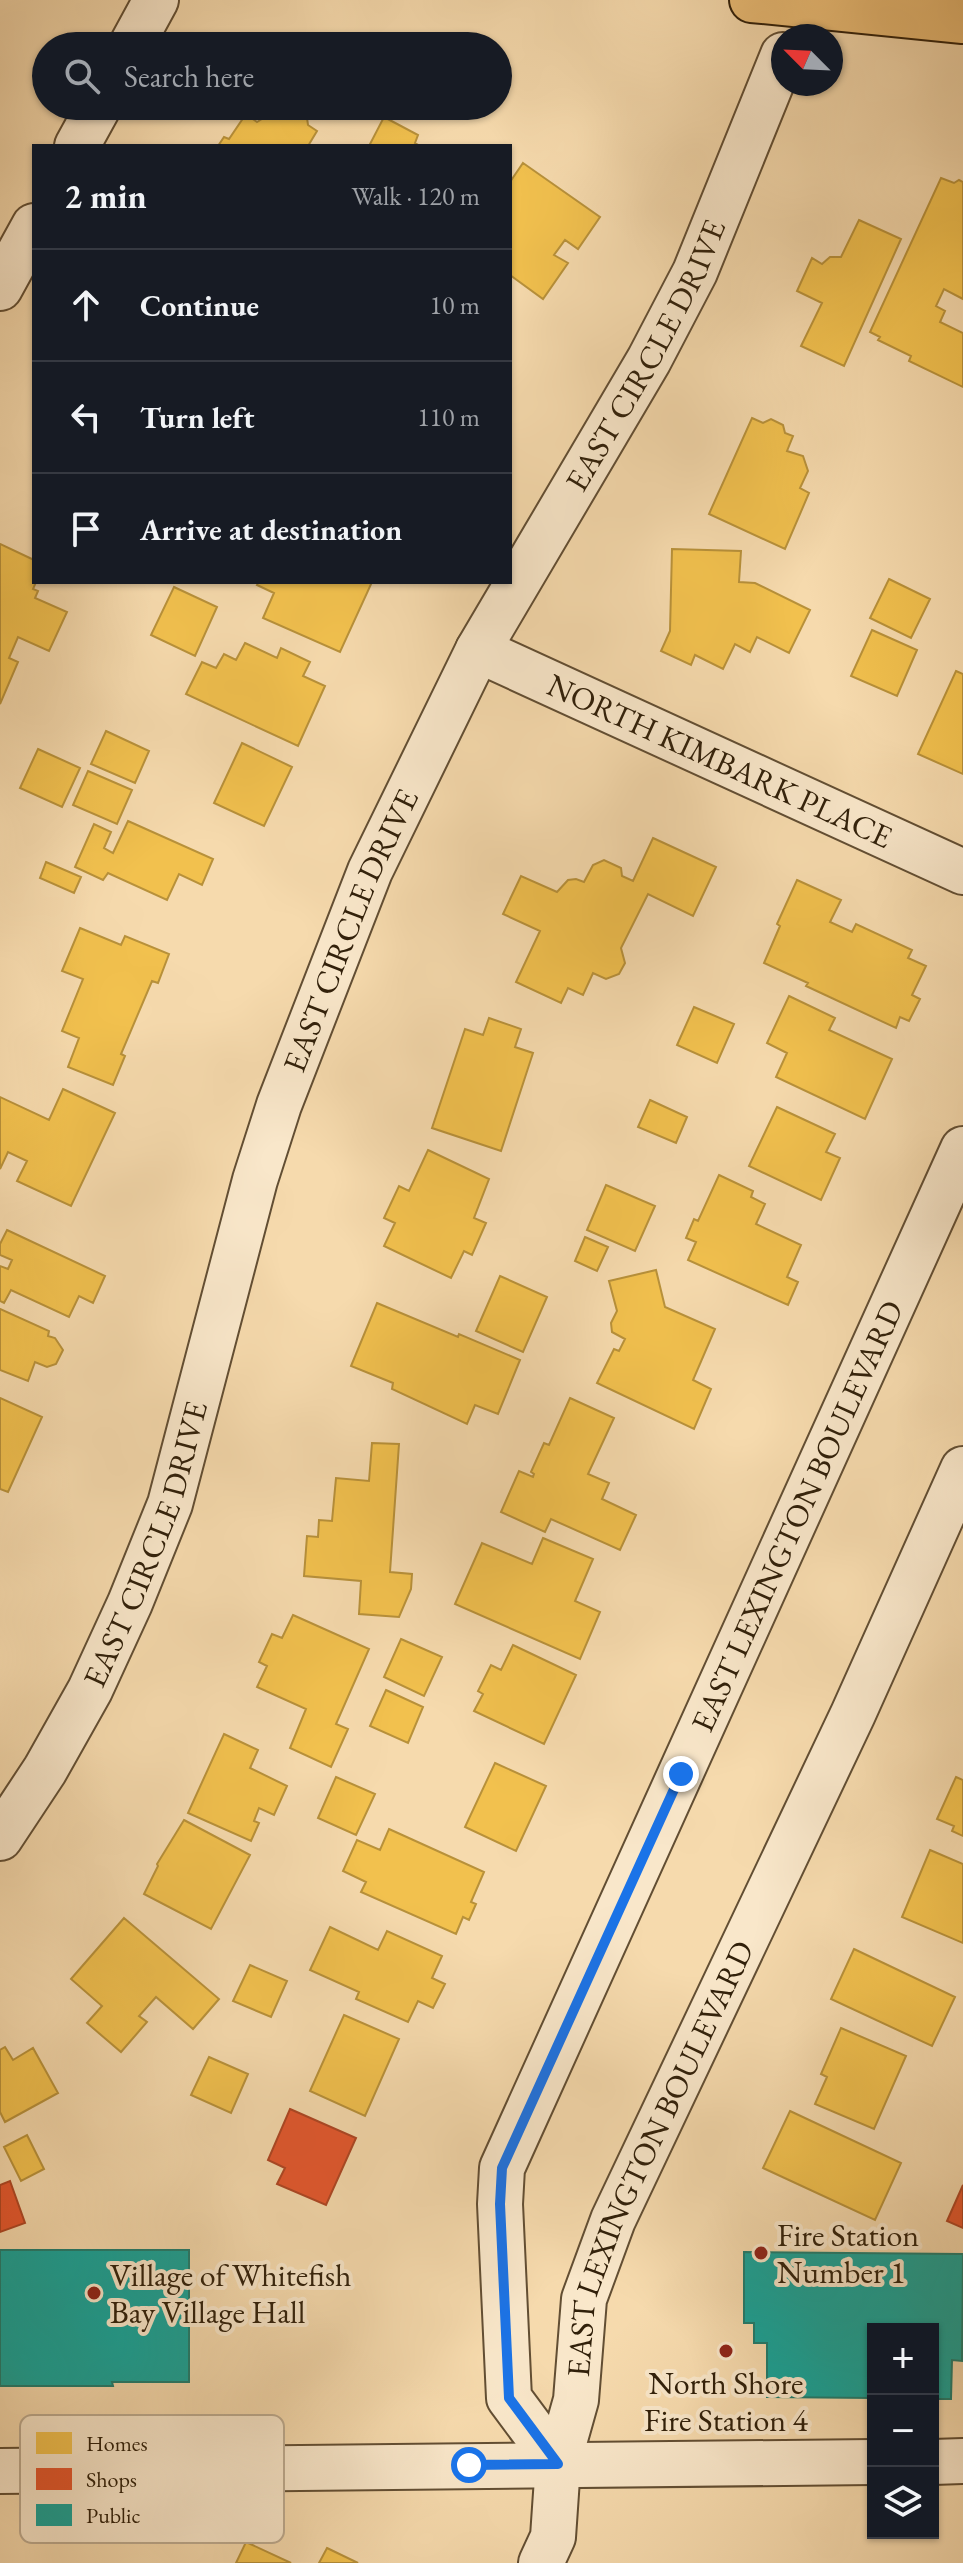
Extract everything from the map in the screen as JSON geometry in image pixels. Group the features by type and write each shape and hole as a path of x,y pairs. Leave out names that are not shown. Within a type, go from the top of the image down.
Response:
{"main road":[{"path":"752,0 796,20 963,21"}],"street":[{"path":"139,32 156,0"},
{"name":"EAST CIRCLE DRIVE","path":"0,1838 45,1770 90,1690 170,1504 255,1180 279,1105 370,871 478,650 649,360 695,272 771,85"},
{"path":"78,144 91,120"},
{"path":"0,288 32,230"},
{"name":"NORTH KIMBARK PLACE","path":"478,650 963,872"},
{"name":"EAST LEXINGTON BOULEVARD","path":"558,2464 509,2398 500,2204 502,2168 963,1149"},
{"name":"EAST LEXINGTON BOULEVARD","path":"541,2563 553,2537 558,2464 576,2400 584,2299 613,2220 853,1714 963,1469"},
{"path":"939,2462 963,2461"},
{"path":"284,2467 867,2462"},
{"path":"0,2471 20,2471"}],"building: Homes":[{"path":"242,120 307,120 308,125 317,131 309,144 219,144 224,137 229,139"},
{"path":"382,120 390,120 418,135 417,144 370,144"},
{"path":"523,163 600,217 578,249 565,240 554,255 568,263 543,299 512,276 512,179"},
{"path":"941,178 954,183 959,180 963,182 963,299 944,289 936,306 945,311 940,322 963,333 963,387 909,361 911,356 878,340 880,337 870,332"},
{"path":"859,220 901,239 844,366 801,346 822,303 797,291 812,258 822,264 830,257 841,257"},
{"path":"752,418 763,423 771,419 783,425 785,433 793,436 787,451 803,456 808,471 800,488 809,493 785,549 709,514"},
{"path":"0,544 32,559 32,584 35,584 33,589 38,591 35,598 67,612 49,651 18,637 9,658 18,662 0,704"},
{"path":"672,549 741,551 739,582 755,583 810,610 789,653 757,637 750,652 735,644 723,669 695,655 691,665 661,651 670,631"},
{"path":"889,579 930,599 911,638 870,618"},
{"path":"371,584 340,652 263,618 274,593 257,585"},
{"path":"174,587 217,607 195,656 151,635"},
{"path":"872,630 917,650 897,696 851,676"},
{"path":"245,643 277,658 281,648 310,662 303,676 325,686 298,746 186,694 202,662 216,668 224,654 236,660"},
{"path":"956,671 963,674 963,774 918,754"},
{"path":"106,731 149,751 135,783 91,764"},
{"path":"242,743 292,767 264,826 214,803"},
{"path":"38,749 80,768 62,807 20,788"},
{"path":"88,771 132,790 117,824 73,805"},
{"path":"128,821 213,859 202,885 179,874 167,900 108,873 103,880 75,867 94,824 111,832 104,848 113,853"},
{"path":"653,838 716,867 693,916 648,894 621,948 625,963 619,974 606,979 593,973 583,995 568,988 561,1003 516,982 540,931 503,914 521,876 557,892 568,880 584,882 593,865 604,860 621,868 622,876 633,881"},
{"path":"46,862 81,877 74,893 40,878"},
{"path":"797,880 841,900 830,922 852,932 856,924 912,950 908,958 926,966 912,995 920,999 909,1021 900,1017 896,1028 764,963"},
{"path":"80,928 121,945 125,936 169,954 158,983 152,981 121,1054 125,1056 113,1085 68,1067 79,1038 62,1031 83,979 62,971"},
{"path":"789,996 835,1018 829,1030 892,1059 865,1119 776,1077 787,1053 767,1043"},
{"path":"694,1007 734,1024 717,1063 677,1045"},
{"path":"489,1018 521,1029 515,1047 533,1053 501,1151 432,1128 465,1029 483,1035"},
{"path":"63,1089 115,1113 71,1206 17,1181 27,1161 8,1152 0,1169 0,1097 49,1120"},
{"path":"650,1100 687,1117 676,1143 638,1127"},
{"path":"777,1107 835,1134 826,1152 840,1158 821,1200 749,1166"},
{"path":"428,1150 489,1179 474,1218 486,1223 472,1255 464,1251 451,1278 384,1246 395,1223 384,1218 399,1186 409,1191"},
{"path":"719,1175 753,1191 751,1197 765,1204 756,1224 801,1245 787,1277 798,1282 788,1305 688,1260 696,1242 686,1238 694,1219 698,1221"},
{"path":"606,1185 655,1206 635,1251 587,1230"},
{"path":"7,1230 105,1276 93,1303 79,1296 69,1317 11,1290 4,1303 0,1301 0,1266 8,1269 12,1260 0,1255 0,1244"},
{"path":"585,1237 608,1247 597,1271 575,1261"},
{"path":"656,1270 665,1307 715,1329 693,1380 711,1389 694,1429 597,1383 614,1349 619,1351 625,1339 612,1332 611,1323 617,1311 609,1281"},
{"path":"500,1276 547,1297 523,1352 476,1331"},
{"path":"377,1303 520,1360 498,1414 475,1405 467,1424 392,1389 393,1383 351,1366"},
{"path":"0,1309 49,1331 48,1336 55,1338 63,1350 56,1364 47,1367 35,1362 28,1381 0,1370"},
{"path":"0,1398 42,1417 8,1492 0,1489"},
{"path":"570,1398 614,1418 588,1474 609,1483 602,1499 636,1515 620,1550 551,1519 545,1532 501,1512 519,1471 533,1477 531,1472 544,1443 549,1445"},
{"path":"372,1443 399,1444 390,1572 412,1574 411,1589 399,1617 359,1614 361,1581 304,1576 307,1536 318,1537 319,1520 332,1521 336,1478 369,1481"},
{"path":"543,1538 593,1559 575,1601 600,1612 580,1659 455,1604 482,1543 532,1564"},
{"path":"293,1615 369,1649 336,1724 348,1729 331,1767 290,1748 306,1709 257,1687 267,1666 259,1662 272,1634 282,1638"},
{"path":"401,1639 442,1657 424,1696 384,1677"},
{"path":"513,1645 576,1675 544,1744 474,1711 483,1694 478,1691 491,1665 501,1670"},
{"path":"386,1690 423,1707 408,1743 370,1726"},
{"path":"224,1734 258,1750 250,1768 287,1786 274,1815 259,1808 254,1821 259,1823 251,1841 188,1813"},
{"path":"495,1763 546,1786 516,1851 465,1827"},
{"path":"336,1777 375,1794 356,1835 318,1818"},
{"path":"956,1777 963,1780 963,1836 952,1831 954,1826 937,1819"},
{"path":"184,1820 250,1855 211,1929 144,1894 157,1864"},
{"path":"389,1829 484,1872 471,1902 476,1904 469,1920 463,1917 456,1934 361,1892 366,1882 343,1871 357,1840 380,1850"},
{"path":"930,1850 963,1864 963,1943 902,1917"},
{"path":"124,1918 219,1999 193,2029 156,1997 139,2016 147,2022 121,2052 87,2023 102,2006 71,1979"},
{"path":"330,1927 378,1950 387,1931 442,1956 432,1978 445,1984 433,2008 418,2001 408,2022 356,1999 359,1992 310,1970"},
{"path":"854,1949 955,1997 932,2046 831,1999"},
{"path":"250,1965 287,1981 271,2017 233,2001"},
{"path":"344,2015 399,2039 365,2116 310,2091"},
{"path":"841,2028 906,2056 874,2129 815,2104 827,2077 821,2074"},
{"path":"5,2047 13,2060 33,2048 58,2093 5,2122 0,2112 0,2050"},
{"path":"209,2057 248,2074 231,2113 191,2095"},
{"path":"790,2111 901,2163 875,2220 763,2168"},
{"path":"27,2135 44,2169 21,2181 4,2147"},
{"path":"248,2543 291,2563 236,2563"},
{"path":"327,2548 358,2563 319,2563"}],"building: Shops":[{"path":"290,2109 356,2138 326,2205 277,2184 285,2168 268,2160"},
{"path":"10,2181 25,2223 0,2232 0,2185"},
{"path":"963,2185 963,2228 947,2221"}],"building: Public":[{"name":"Village of Whitefish Bay Village Hall","path":"0,2250 189,2250 189,2382 0,2386"},
{"path":"744,2252 963,2254 962,2361 952,2360 951,2399 939,2399 939,2323 867,2323 867,2398 767,2397 767,2343 754,2343 754,2323 744,2323"}],"place":[{"name":"Fire Station Number 1","path":"761,2253"},
{"name":"Village of Whitefish Bay Village Hall","path":"94,2293"},
{"name":"North Shore Fire Station 4","path":"726,2351"}],"route":[{"path":"469,2465 558,2464 509,2398 500,2204 502,2168 681,1774"}]}
